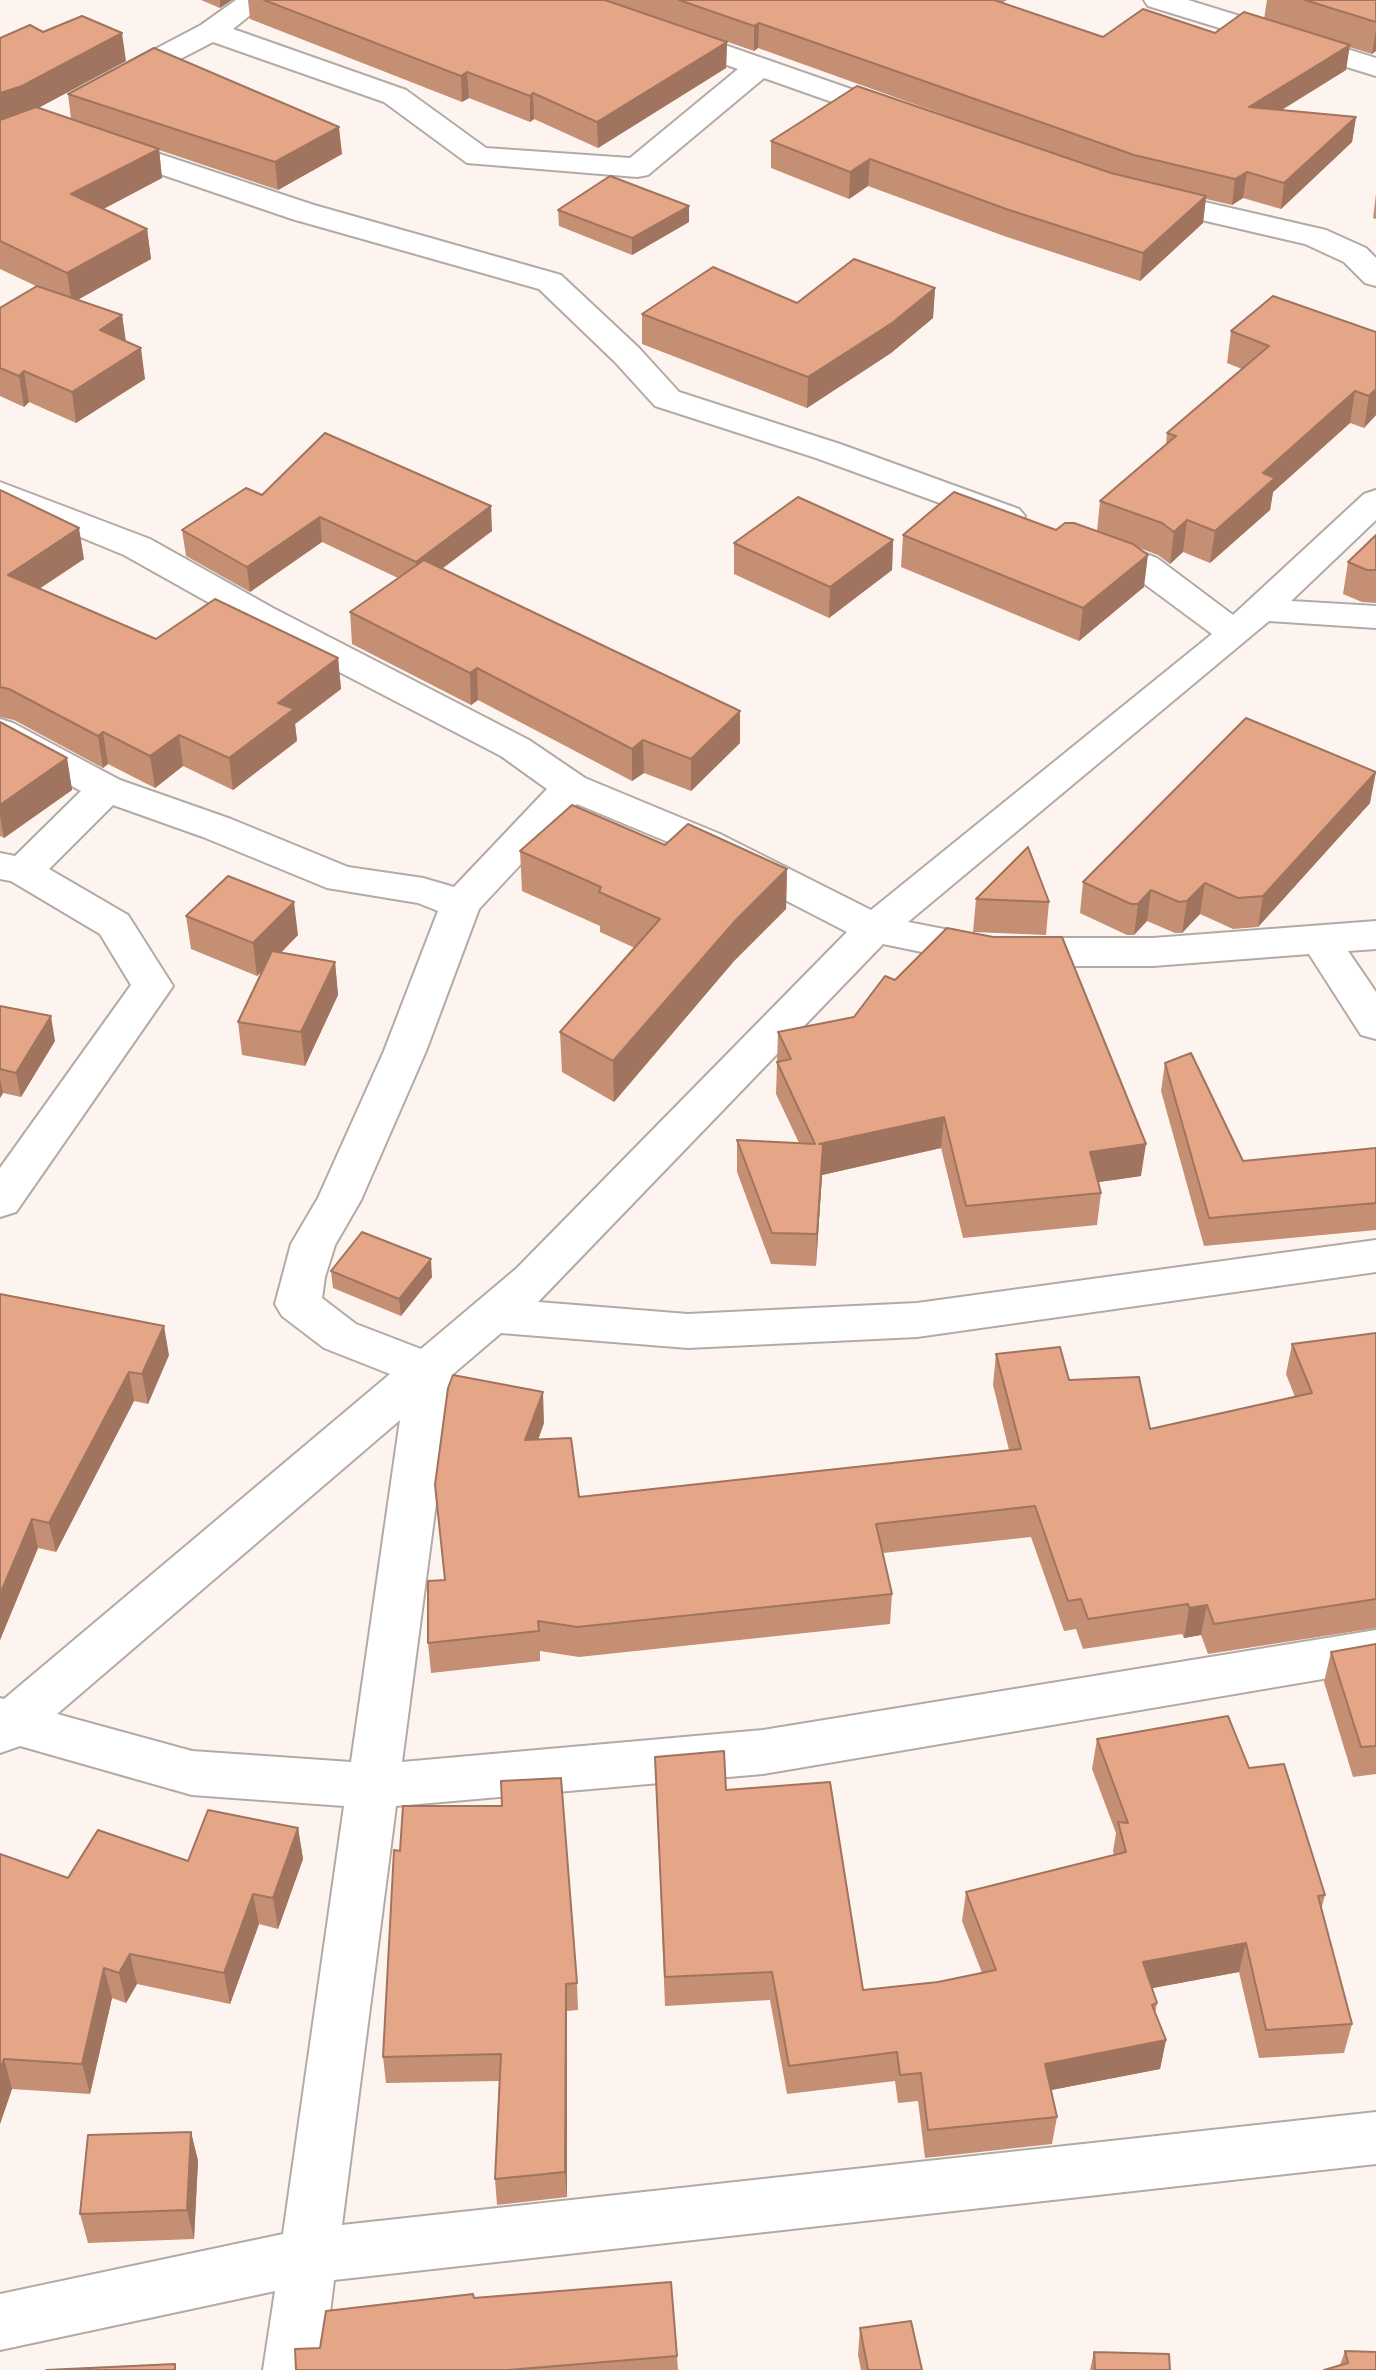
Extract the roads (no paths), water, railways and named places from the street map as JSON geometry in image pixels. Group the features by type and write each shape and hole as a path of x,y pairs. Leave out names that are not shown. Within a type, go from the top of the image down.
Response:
{"street":[{"path":"0,138 39,123 211,31 255,0"},
{"path":"569,0 925,124"},
{"path":"1158,0 1376,67"},
{"path":"1207,16 1231,0"},
{"path":"211,31 395,96 478,157 637,168 759,67"},
{"path":"39,123 303,212 550,282 627,355 667,399 828,451 1144,566 1248,622 1376,617"},
{"path":"1120,191 1315,237 1355,255 1376,276"},
{"path":"0,492 137,547 260,616 515,748 571,787 706,843 874,929 990,952 1153,952 1376,935"},
{"path":"3,1725 430,1371 533,1280 874,929 1248,622 1376,501"},
{"path":"0,731 106,789 217,828 341,879 423,891 461,904"},
{"path":"430,1371 340,1336 298,1304 302,1277 313,1244 339,1200 405,1051 461,904 571,787"},
{"path":"0,1201 152,986 114,925 12,869 106,789"},
{"path":"1320,939 1376,1025"},
{"path":"493,1315 688,1331 917,1320 1376,1256"},
{"path":"293,2370 430,1371"},
{"path":"3,1725 192,1773 373,1786 763,1752 1376,1650"},
{"path":"0,2322 308,2256 1376,2138"}]}
